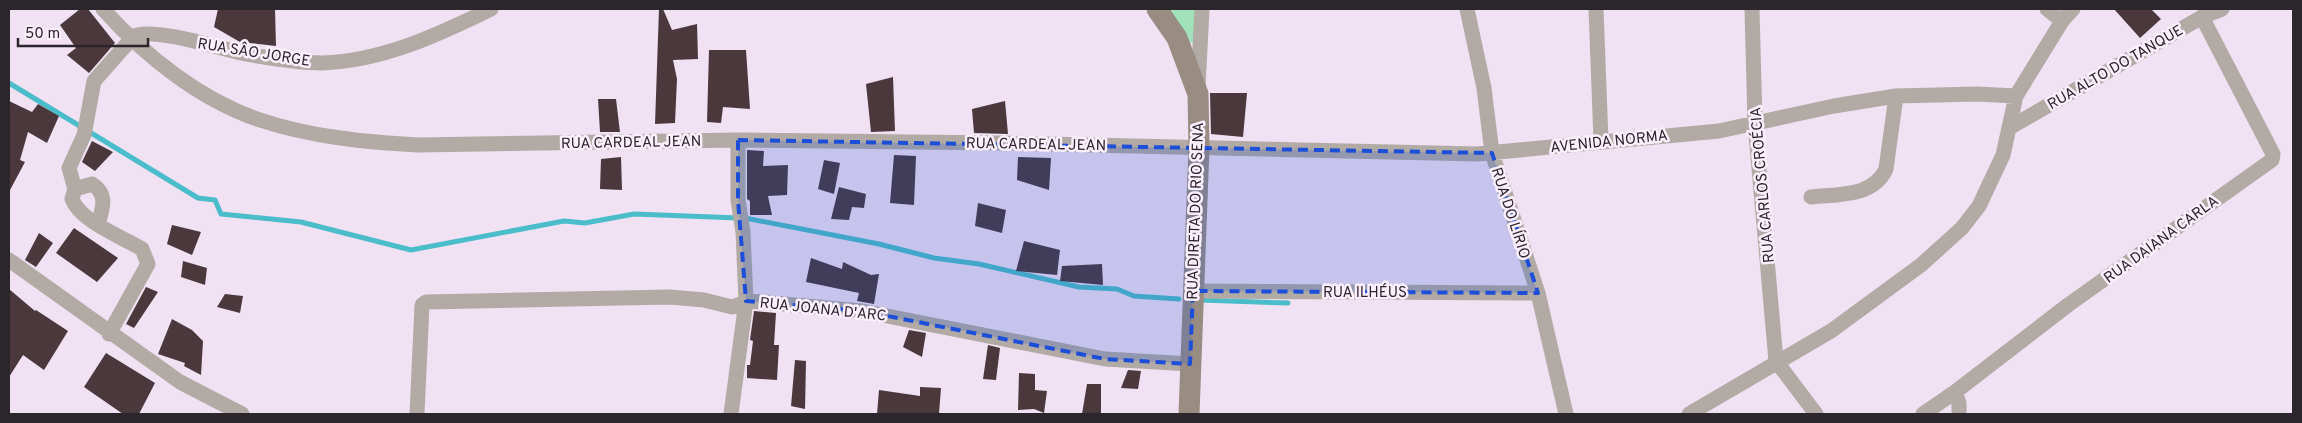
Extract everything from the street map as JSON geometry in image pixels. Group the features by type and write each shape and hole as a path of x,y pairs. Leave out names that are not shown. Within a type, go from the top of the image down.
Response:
{"main road":[{"path":"1157,9 1177,38 1198,94"},
{"name":"RUA DIRETA DO RIO SENA","path":"1189,414 1199,147 1198,94"}],"street":[{"name":"RUA CARDEAL JEAN","path":"104,9 130,39 175,74 215,99 260,120 318,134 374,143 418,145 738,140 1199,147"},
{"name":"RUA SÂO JORGE","path":"130,39 139,34 157,34 247,54 321,63 364,58 408,45 455,27 491,9"},
{"name":"RUA DIRETA DO RIO SENA","path":"1198,94 1202,9"},
{"name":"RUA DO LÍRIO","path":"1468,9 1484,88 1492,153 1538,293 1566,414"},
{"path":"1596,9 1600,141"},
{"name":"RUA CARLOS CROÉCIA","path":"1752,9 1756,123 1776,361"},
{"path":"2048,9 2062,21"},
{"path":"1689,414 1710,404 1776,361 1831,331 1944,247 1979,206 2002,155 2016,96 2062,21 2073,9"},
{"name":"RUA ALTO DO TANQUE","path":"2008,128 2202,17 2222,9"},
{"name":"RUA DAIANA CARLA","path":"1923,414 1955,392 2068,305 2272,160 2273,154 2202,17"},
{"path":"109,334 148,264 142,249 80,213 75,207 72,200 75,189 69,168 86,129 94,82 130,39"},
{"name":"AVENIDA NORMA","path":"1199,147 1492,153 1600,141 1719,131 1834,106 1896,96 1977,94 2016,96"},
{"path":"1811,197 1871,188 1881,180 1886,169 1896,96"},
{"path":"731,414 746,301 743,232 738,200 738,140"},
{"path":"75,189 85,184 92,184 98,188 104,203 98,224"},
{"path":"9,260 109,334 180,382 242,414"},
{"name":"RUA ILHÉUS","path":"1193,291 1538,293"},
{"name":"RUA JOANA D'ARC","path":"417,414 424,303 670,297 692,298 732,307 746,301 862,311 1104,359 1190,364"},
{"path":"1776,361 1816,414"},
{"path":"1955,392 1959,403 1959,414"}],"highlighted area":[{"path":"738,140 1492,153 1538,293 1193,291 1190,364 1105,359 862,311 746,301 738,200"}],"green space":[{"path":"1166,9 1196,9 1195,43 1185,42"}],"building":[{"path":"80,9 88,9 115,43 89,73 67,55 76,48 60,25"},
{"path":"218,9 275,9 276,46 240,42 214,27"},
{"path":"659,9 663,9 672,30 697,24 698,59 673,60 677,79 675,123 655,124"},
{"path":"2114,9 2151,9 2161,19 2140,38"},
{"path":"709,50 746,50 750,109 723,107 721,123 707,122"},
{"path":"893,77 895,131 871,132 866,84"},
{"path":"1210,93 1247,93 1243,137 1211,134"},
{"path":"598,99 616,99 620,132 600,132"},
{"path":"9,101 32,112 38,104 59,116 47,143 28,132 20,160 25,162 9,192"},
{"path":"1005,101 1008,134 974,133 972,109"},
{"path":"92,141 113,152 95,171 82,162"},
{"path":"747,150 764,151 763,166 788,165 787,195 768,196 772,215 750,215 750,201 747,199"},
{"path":"894,155 916,156 914,205 890,203"},
{"path":"621,157 622,190 600,189 601,159"},
{"path":"1018,157 1051,158 1049,190 1017,180"},
{"path":"824,160 840,163 834,194 818,189"},
{"path":"839,187 866,194 864,208 852,207 849,220 831,219"},
{"path":"978,203 1006,210 1002,233 975,226"},
{"path":"172,225 201,232 192,255 167,244"},
{"path":"74,228 118,258 97,282 56,253"},
{"path":"39,233 53,243 36,267 25,260"},
{"path":"1024,241 1060,250 1057,275 1016,271"},
{"path":"811,258 842,269 843,262 871,275 879,274 874,304 857,301 859,293 806,282"},
{"path":"183,261 207,268 205,285 181,277"},
{"path":"1102,264 1103,285 1060,281 1062,266"},
{"path":"146,287 158,292 134,328 126,324"},
{"path":"9,289 35,311 68,331 44,370 23,355 9,377"},
{"path":"225,294 243,296 240,313 217,307"},
{"path":"754,311 776,313 774,345 779,345 777,380 747,378 747,365 750,365 753,341 750,340"},
{"path":"172,319 192,330 203,341 201,375 184,366 185,363 158,354"},
{"path":"909,330 926,333 922,357 903,347"},
{"path":"988,345 1000,348 996,380 983,379"},
{"path":"106,353 155,383 139,414 123,414 84,387"},
{"path":"795,360 806,361 805,409 791,406"},
{"path":"1128,370 1141,371 1138,389 1121,388"},
{"path":"1019,373 1035,374 1035,390 1047,391 1044,413 1034,409 1018,410"},
{"path":"1087,384 1101,384 1101,414 1082,414"},
{"path":"920,387 941,388 939,414 877,414 879,390 920,396"}],"waterway":[{"path":"9,83 198,198 215,200 221,214 301,222 411,250 564,221 585,223 634,214 739,218"},
{"path":"745,218 879,244 934,258 979,264 1079,287 1117,289 1134,296 1179,299"},
{"path":"1199,300 1288,303"}]}
